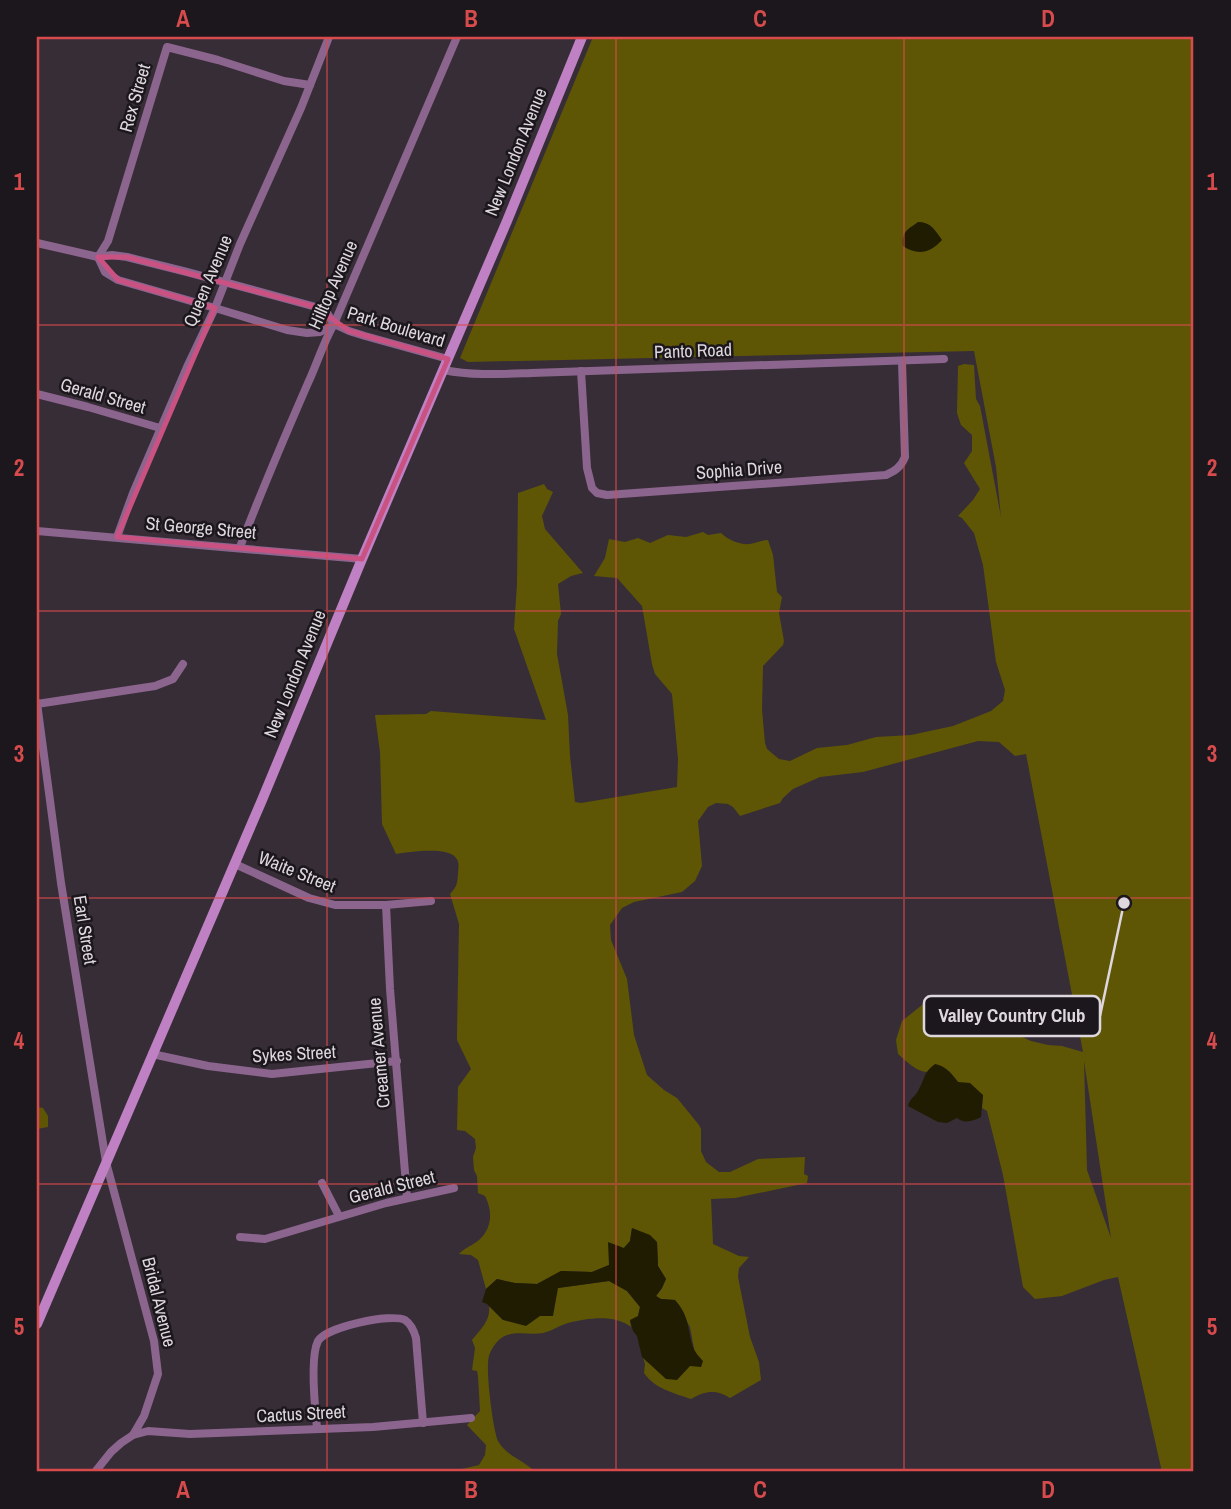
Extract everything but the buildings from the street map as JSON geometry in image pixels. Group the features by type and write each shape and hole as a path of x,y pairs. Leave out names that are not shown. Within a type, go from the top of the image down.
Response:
{"main road":[{"name":"New London Avenue","path":"37,1324 235,864 582,37"}],"street":[{"name":"Queen Avenue","path":"117,537 132,493 215,307 329,37"},
{"name":"Hilltop Avenue","path":"240,547 266,480 457,37"},
{"name":"Rex Street","path":"98,257 108,241 167,47 284,81 310,85"},
{"name":"Park Boulevard","path":"37,243 98,257 127,257 316,307 327,313 334,324 446,365"},
{"name":"Park Boulevard","path":"98,257 105,272 118,280 287,330 320,332 334,324"},
{"name":"Panto Road","path":"446,365 453,372 484,374 944,359"},
{"name":"Sophia Drive","path":"581,371 587,468 592,488 597,493 607,495 886,475 896,471 905,457 902,362"},
{"name":"Gerald Street","path":"37,394 160,428"},
{"name":"St George Street","path":"37,531 362,559"},
{"path":"37,703 155,686 173,679 183,664"},
{"name":"Earl Street","path":"37,703 61,883 106,1162"},
{"name":"Waite Street","path":"235,864 309,898 335,905 386,905 431,901"},
{"name":"Creamer Avenue","path":"386,905 407,1197"},
{"name":"Sykes Street","path":"152,1054 208,1066 272,1074 397,1061"},
{"name":"Bridal Avenue","path":"94,1472 121,1443 134,1435 144,1416 158,1374 154,1341 106,1162"},
{"name":"Gerald Street","path":"322,1182 339,1216"},
{"name":"Gerald Street","path":"240,1237 265,1239 407,1197 454,1188"},
{"path":"317,1428 314,1361 316,1344 321,1336 354,1324 394,1318 406,1321 416,1338 423,1423"},
{"name":"Cactus Street","path":"134,1435 148,1431 190,1434 373,1427 471,1418"}],"highlighted area":[{"path":"98,257 127,257 316,307 349,331 448,359 362,559 117,537 215,308 118,280"}],"shaded area":[{"path":"593,37 1194,37 1194,1472 1162,1472 1118,1277 1062,1296 1035,1299 1023,1287 1003,1175 987,1111 982,1108 983,1095 958,1082 949,1071 921,1071 898,1054 896,1040 902,1021 927,1001 951,1004 1031,1041 1083,1052 1026,754 1015,756 999,742 978,741 863,772 820,777 793,789 780,803 740,816 728,804 716,803 708,807 698,821 702,866 695,881 682,892 634,902 622,908 610,925 611,940 627,979 634,1035 647,1075 677,1098 699,1125 701,1151 706,1162 719,1172 730,1172 758,1159 805,1157 804,1174 808,1176 807,1183 735,1198 711,1199 713,1244 739,1256 749,1257 739,1268 738,1277 761,1380 730,1398 710,1392 691,1399 665,1390 648,1378 644,1373 643,1357 647,1362 694,1349 690,1327 675,1300 656,1296 666,1279 658,1266 657,1242 632,1228 630,1241 609,1265 592,1272 561,1271 537,1284 497,1279 486,1289 478,1260 471,1255 459,1254 487,1231 490,1214 485,1196 478,1193 473,1157 475,1139 465,1131 457,1130 458,1087 471,1069 457,1040 459,924 450,894 457,883 458,864 452,854 445,852 396,854 382,824 380,752 375,715 426,714 431,711 546,720 514,629 518,493 544,484 553,492 542,516 545,529 583,573 558,584 561,614 558,621 557,654 568,715 575,802 677,787 678,759 672,694 655,674 642,606 617,578 594,576 605,558 609,539 625,542 638,538 650,543 668,535 686,537 703,532 708,535 721,533 742,544 768,540 773,555 777,592 782,597 779,613 784,641 763,666 762,710 767,749 779,759 790,761 817,748 847,745 876,737 911,735 953,726 991,711 1003,701 1005,690 996,662 983,565 974,533 958,516 980,489 964,463 972,451 972,435 961,425 957,413 958,366 964,364 974,365 976,399 980,406 1001,517 996,467 974,351 468,362 460,358","holes":["1084,1061 1111,1238 1087,1170"]},
{"path":"918,222 929,225 942,240 924,252 903,246 904,234"},
{"path":"935,1064 945,1068 958,1082 970,1083 983,1095 981,1117 969,1121 957,1118 947,1123 938,1122 908,1106 926,1073"},
{"path":"37,1107 43,1108 48,1116 48,1127 37,1129"},
{"path":"632,1228 650,1235 657,1242 658,1266 666,1279 656,1296 675,1300 680,1306 686,1317 693,1347 703,1361 701,1367 690,1366 677,1380 666,1379 642,1357 630,1320 638,1316 640,1307 627,1291 609,1281 558,1288 553,1316 540,1316 526,1326 503,1320 482,1302 486,1289 497,1279 537,1284 561,1271 592,1272 609,1265 608,1242 624,1248 630,1241"},
{"path":"609,1281 627,1291 640,1307 638,1317 630,1321 631,1327 609,1319 576,1321 543,1333 507,1335 497,1342 490,1354 489,1385 498,1441 535,1472 459,1472 458,1470 479,1465 485,1455 486,1445 467,1425 480,1411 478,1376 477,1371 472,1370 475,1348 472,1340 487,1320 489,1306 503,1320 558,1288"}],"place":[{"name":"Valley Country Club","path":"1124,903"}]}
